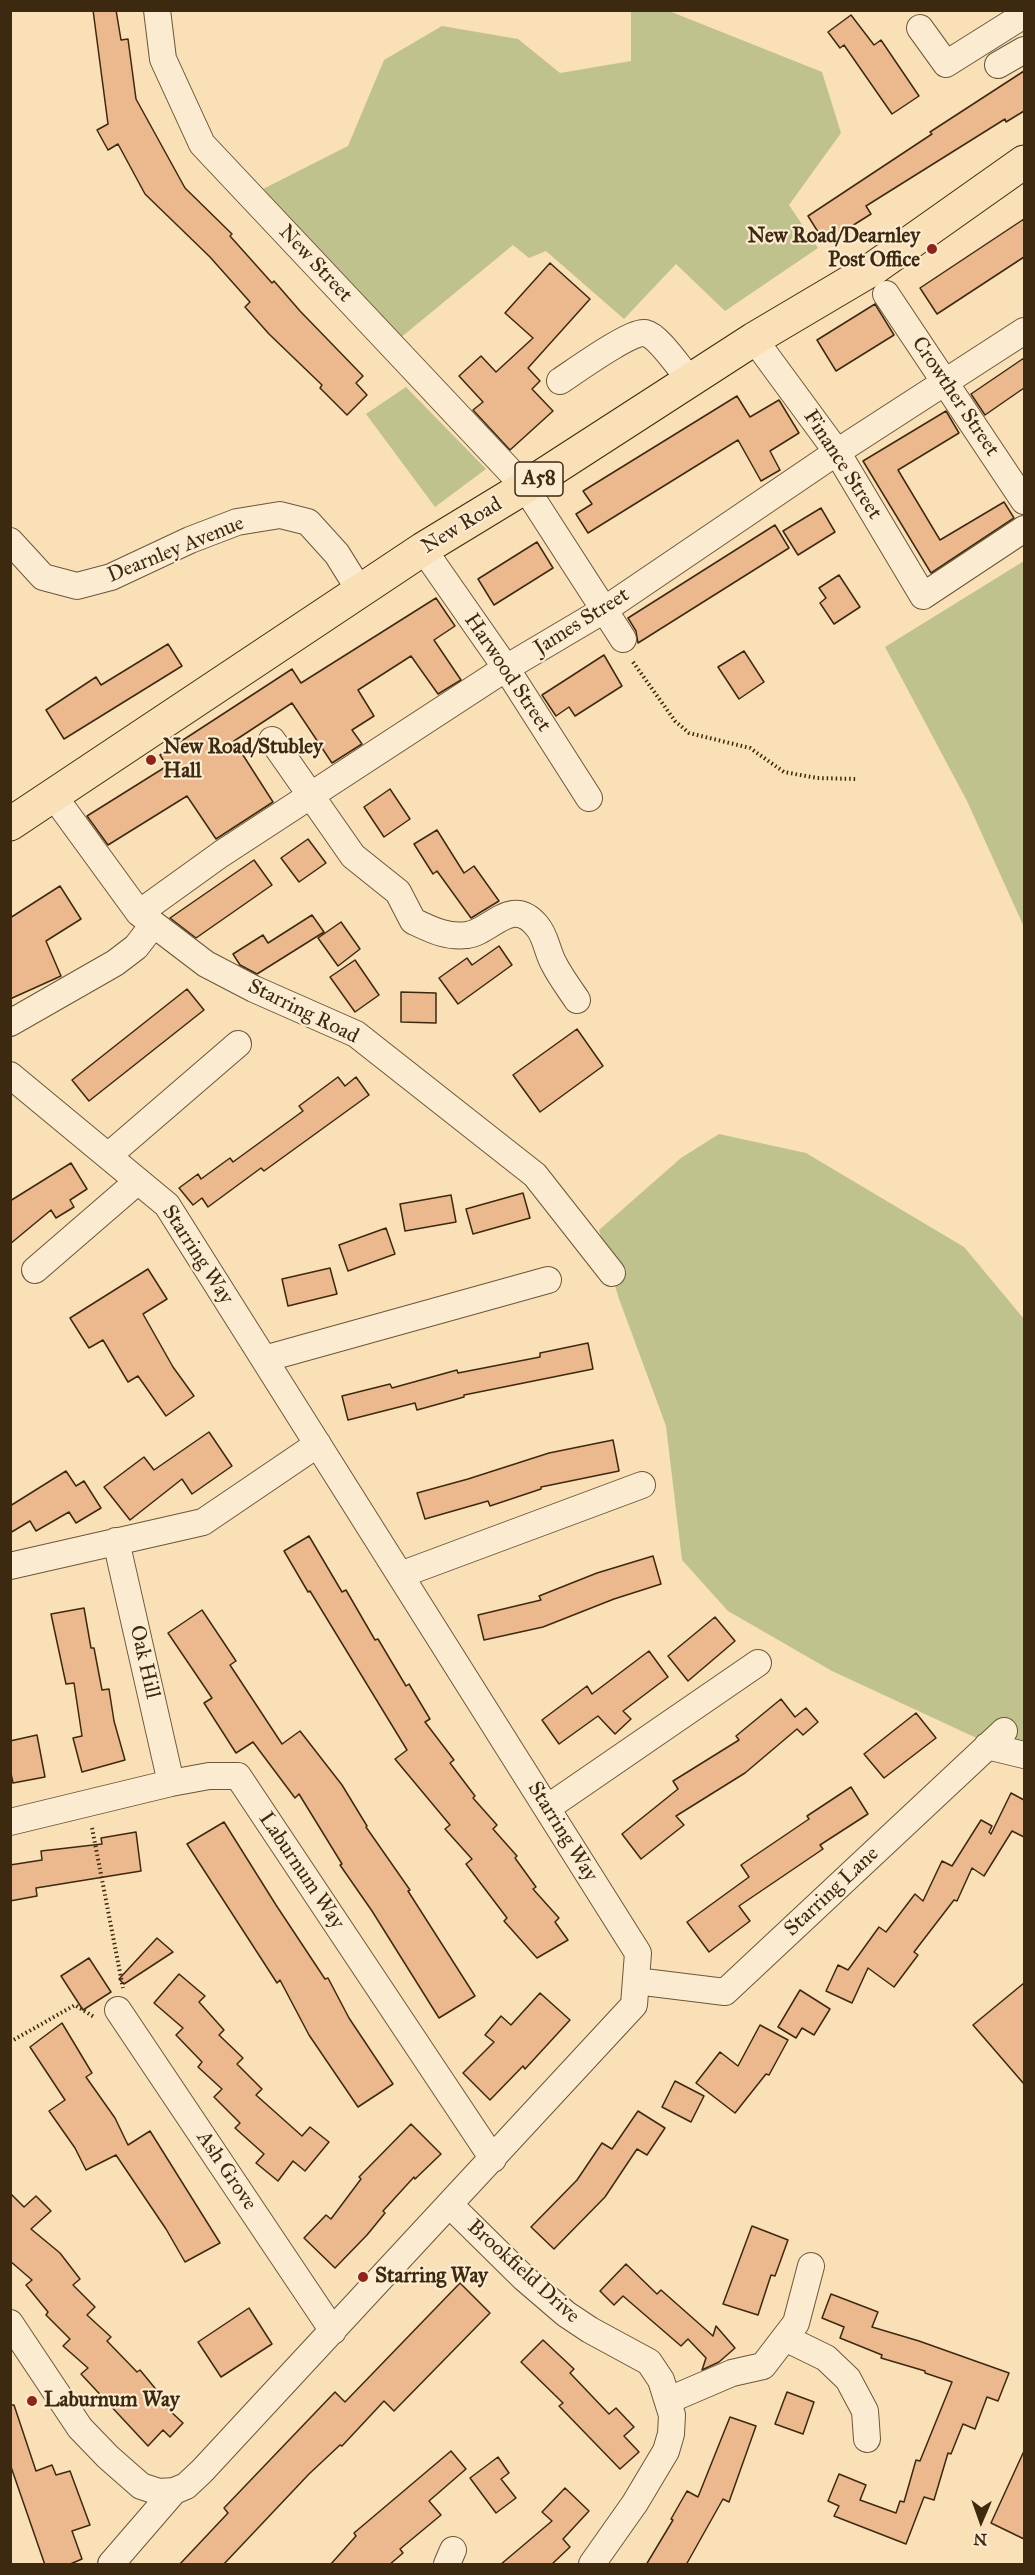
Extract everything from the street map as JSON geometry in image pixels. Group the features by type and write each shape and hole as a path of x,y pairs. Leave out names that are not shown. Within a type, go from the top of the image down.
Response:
{"highway":[{"name":"New Road","path":"53,795 423,549 525,488 754,339 874,267 1024,162"},
{"name":"A58","path":"10,824 53,795"}],"street":[{"name":"New Street","path":"157,10 163,59 202,144 525,488 623,639"},
{"path":"920,28 946,64 1024,15"},
{"path":"998,65 1024,50"},
{"name":"Crowther Street","path":"886,294 1024,501"},
{"name":"James Street","path":"10,1023 115,963 136,947 146,919 221,854 506,668 604,610 837,452 1024,331"},
{"path":"560,381 623,340 641,333 646,333 658,342 690,380"},
{"name":"Finance Street","path":"754,339 837,452 924,596 1024,529"},
{"name":"Dearnley Avenue","path":"10,541 43,577 78,586 111,578 190,540 237,522 280,515 308,522 337,554 360,591"},
{"name":"Harwood Street","path":"423,549 506,668 589,798"},
{"path":"272,740 353,856 398,891 413,921 451,936 478,933 505,916 521,915 529,918 542,933 554,965 577,1000"},
{"name":"Starring Road","path":"53,795 146,919 206,964 356,1034 535,1175 612,1273"},
{"path":"108,1156 238,1044"},
{"name":"Starring Way","path":"10,1075 167,1205 638,1953 634,2005 202,2471 186,2486 174,2491 111,2565"},
{"path":"35,1270 138,1181"},
{"path":"264,1359 548,1281"},
{"path":"10,1566 202,1522 318,1444"},
{"path":"400,1575 642,1485"},
{"name":"Oak Hill","path":"116,1541 171,1783"},
{"path":"547,1808 758,1663"},
{"name":"Starring Lane","path":"636,1981 725,1992 996,1738 1024,1755"},
{"name":"Laburnum Way","path":"10,1822 171,1783 209,1776 238,1776 493,2159"},
{"name":"Ash Grove","path":"118,2010 333,2331"},
{"name":"Brookfield Drive","path":"450,2205 524,2278 566,2314 590,2330 649,2362 662,2380 672,2415 671,2434 666,2451 635,2503 592,2565"},
{"path":"669,2400 732,2373 763,2366 796,2323 811,2266"},
{"path":"10,2324 80,2428 108,2457 141,2486 159,2492 174,2491"},
{"path":"785,2338 826,2358 848,2379 865,2411 867,2439"}],"path":[{"path":"623,639 635,665 675,721 689,733 750,748 783,772 817,778 856,779"},
{"path":"10,2042 75,2006 102,2022 118,2010 125,1994 87,1803"}],"green space":[{"path":"631,11 669,11 822,72 841,133 789,205 818,248 725,311 676,264 624,319 546,251 529,258 513,245 399,339 263,189 348,146 384,60 442,26 518,39 560,73 631,61"},
{"path":"406,387 486,469 435,507 366,414"},
{"path":"1024,561 1024,927 967,801 885,647"},
{"path":"719,1134 806,1153 964,1247 1024,1319 1024,1760 832,1671 728,1611 682,1560 666,1426 618,1296 599,1230 681,1158"}],"building":[{"path":"93,10 116,10 121,40 128,39 136,99 185,188 232,234 230,236 272,283 274,281 363,376 356,383 367,395 347,415 320,388 322,385 269,334 245,307 250,302 210,257 145,194 118,144 108,150 97,130 108,124"},
{"path":"851,15 874,45 881,40 919,96 892,114 844,45 840,48 828,32"},
{"path":"1024,71 1024,111 1006,122 1005,119 866,206 871,214 825,243 808,216"},
{"path":"1024,219 1024,257 937,314 920,288"},
{"path":"550,263 590,299 528,368 540,381 532,389 553,411 510,450 473,410 483,402 459,376 481,356 496,372 533,338 505,313"},
{"path":"875,304 894,335 836,371 817,340"},
{"path":"1024,358 1024,388 985,415 971,394"},
{"path":"737,396 750,417 779,400 799,433 770,451 780,470 761,481 738,440 588,533 576,514 592,504 583,491"},
{"path":"946,411 959,433 898,470 940,540 1004,502 1014,518 931,573 863,461"},
{"path":"821,508 835,532 798,555 783,531"},
{"path":"775,525 789,548 638,643 636,631 628,618"},
{"path":"537,542 553,568 494,605 478,579"},
{"path":"839,575 860,607 834,624 820,603 826,598 819,588"},
{"path":"436,598 455,626 434,640 461,680 438,694 411,656 358,690 374,716 352,730 362,744 332,763 292,703 234,741 273,802 216,839 187,796 108,845 87,816 167,766 160,755 292,669 301,683"},
{"path":"168,644 182,666 64,739 46,710 96,677 101,685"},
{"path":"744,651 764,682 739,699 718,667"},
{"path":"604,655 622,686 575,716 569,707 556,716 542,695"},
{"path":"390,789 410,819 384,837 364,807"},
{"path":"437,830 464,873 474,866 499,901 471,918 437,871 433,874 414,844"},
{"path":"308,839 326,863 299,882 281,858"},
{"path":"254,860 272,885 196,938 170,918"},
{"path":"60,886 81,919 46,941 61,976 10,999 10,918"},
{"path":"312,915 324,932 257,974 240,965 233,954 263,935 268,943"},
{"path":"341,922 360,949 338,966 318,938"},
{"path":"499,946 512,965 458,1004 439,978 467,958 472,965"},
{"path":"355,960 379,995 355,1012 330,977"},
{"path":"187,989 204,1010 89,1101 72,1080"},
{"path":"401,992 436,993 436,1023 401,1022"},
{"path":"577,1029 603,1066 540,1112 513,1075"},
{"path":"338,1077 345,1086 356,1077 369,1095 264,1171 261,1168 208,1207 202,1198 193,1205 179,1188 198,1174 201,1179 230,1158 233,1162 303,1111 299,1106"},
{"path":"71,1163 87,1189 70,1200 74,1207 56,1218 51,1210 10,1244 10,1201"},
{"path":"523,1193 530,1218 473,1234 466,1209"},
{"path":"451,1195 456,1222 405,1231 400,1204"},
{"path":"386,1228 395,1254 348,1271 339,1245"},
{"path":"330,1268 337,1294 288,1306 282,1279"},
{"path":"148,1269 167,1299 143,1314 173,1367 194,1396 166,1416 138,1376 128,1382 103,1340 89,1348 70,1318"},
{"path":"588,1343 593,1369 464,1395 464,1397 417,1410 415,1403 348,1420 342,1396 390,1384 392,1388 457,1370 458,1373 540,1357 540,1353"},
{"path":"209,1432 232,1466 192,1494 182,1479 130,1520 104,1487 144,1457 154,1470"},
{"path":"613,1440 619,1471 541,1487 541,1489 490,1506 488,1501 425,1519 417,1493 549,1453"},
{"path":"66,1471 76,1486 84,1481 101,1508 76,1523 69,1512 36,1531 30,1521 10,1533 10,1506"},
{"path":"309,1536 342,1592 346,1590 375,1640 378,1639 406,1686 409,1684 430,1719 425,1722 454,1760 450,1763 475,1796 473,1798 497,1825 493,1829 517,1856 515,1858 536,1887 533,1889 559,1918 555,1922 568,1940 537,1958 504,1921 507,1918 466,1864 472,1859 445,1829 450,1825 395,1759 407,1750 284,1551"},
{"path":"653,1556 661,1584 614,1599 543,1627 484,1640 478,1615 541,1600 539,1596 597,1573"},
{"path":"84,1608 102,1690 109,1689 114,1721 125,1760 82,1772 73,1738 82,1736 74,1683 66,1684 51,1614"},
{"path":"202,1610 236,1661 230,1665 282,1744 300,1731 342,1785 366,1827 410,1890 408,1891 475,1996 439,2018 372,1911 340,1865 342,1864 299,1794 295,1798 253,1742 236,1753 204,1703 212,1698 168,1633"},
{"path":"715,1617 735,1641 688,1681 668,1656"},
{"path":"649,1651 668,1677 623,1711 631,1719 615,1734 598,1716 559,1744 542,1720 587,1686 592,1694"},
{"path":"781,1699 795,1717 806,1708 818,1722 803,1735 797,1729 745,1773 676,1816 684,1825 641,1859 622,1834 678,1789 673,1781 739,1740 736,1736"},
{"path":"916,1713 936,1738 884,1778 864,1754"},
{"path":"37,1735 45,1777 13,1783 10,1769 10,1741"},
{"path":"851,1787 868,1814 820,1845 823,1849 739,1906 750,1921 709,1952 687,1922 749,1877 741,1865 809,1819 807,1816"},
{"path":"1011,1793 1024,1800 1024,1837 1012,1831 984,1876 972,1868 957,1901 954,1900 914,1952 918,1955 894,1987 868,1968 852,2003 826,1991 838,1965 848,1970 879,1927 886,1932 915,1894 923,1901 942,1861 952,1866 981,1820 992,1826 989,1832 991,1834"},
{"path":"224,1822 325,1979 328,1978 349,2018 393,2084 358,2107 309,2035 280,1980 277,1983 187,1844"},
{"path":"136,1832 141,1871 36,1888 37,1896 10,1901 10,1865 42,1860 41,1851 102,1844 101,1838"},
{"path":"157,1938 173,1952 124,1984 119,1979"},
{"path":"89,1958 111,1992 83,2010 61,1976"},
{"path":"179,1974 205,1996 199,2002 224,2030 219,2035 243,2058 237,2064 262,2089 256,2095 302,2136 310,2127 329,2142 305,2171 293,2161 278,2181 256,2163 264,2154 235,2128 240,2123 214,2097 222,2089 198,2067 202,2062 176,2035 183,2028 154,2003"},
{"path":"1024,1983 1024,2084 973,2025"},
{"path":"800,1990 830,2009 814,2035 802,2028 796,2038 778,2027"},
{"path":"540,1993 570,2020 525,2069 523,2066 490,2100 463,2073 494,2042 485,2035 501,2016 511,2025"},
{"path":"62,2023 92,2073 86,2077 115,2118 128,2145 150,2131 220,2243 185,2262 166,2229 116,2155 86,2170 75,2148 49,2111 65,2100 30,2047"},
{"path":"760,2025 788,2040 769,2075 766,2074 735,2113 696,2083 720,2052 738,2066"},
{"path":"675,2081 704,2096 691,2122 662,2107"},
{"path":"638,2111 665,2128 647,2155 637,2149 605,2197 554,2249 531,2227 577,2180 602,2143 612,2149"},
{"path":"411,2124 441,2154 415,2179 414,2177 383,2211 385,2213 367,2235 335,2268 304,2238 326,2215 331,2219 361,2179 359,2177"},
{"path":"10,2193 24,2207 36,2196 51,2211 31,2229 60,2253 80,2279 73,2285 95,2307 87,2315 111,2337 107,2341 137,2372 140,2370 159,2393 154,2396 183,2423 170,2437 163,2430 148,2446 81,2374 88,2368 63,2346 70,2339 46,2315 48,2312 26,2285 32,2280 10,2261"},
{"path":"752,2226 788,2240 775,2276 771,2275 758,2315 723,2304"},
{"path":"626,2264 657,2294 661,2290 713,2336 716,2326 735,2348 719,2362 702,2370 706,2358 688,2339 681,2346 623,2296 614,2305 600,2291"},
{"path":"460,2283 490,2313 394,2411 384,2401 342,2446 340,2445 309,2474 223,2565 179,2565 228,2513 224,2508 335,2392 345,2402"},
{"path":"831,2294 878,2312 872,2327 1009,2373 998,2401 987,2397 975,2429 963,2424 951,2454 948,2453 934,2500 924,2497 906,2544 834,2516 839,2506 828,2501 839,2474 866,2485 860,2500 896,2513 900,2501 904,2502 916,2460 920,2461 952,2382 881,2358 882,2355 840,2338 844,2327 822,2318"},
{"path":"249,2308 272,2344 221,2377 198,2342"},
{"path":"543,2340 574,2369 570,2373 609,2414 616,2408 634,2427 624,2436 639,2452 620,2469 559,2406 563,2403 521,2362"},
{"path":"787,2392 814,2402 803,2434 775,2424"},
{"path":"10,2405 14,2405 36,2471 52,2465 56,2475 70,2471 90,2525 72,2531 82,2559 68,2565 45,2565 10,2464"},
{"path":"730,2417 756,2426 729,2502 723,2499 686,2565 646,2565 673,2520 671,2519 687,2491 698,2497"},
{"path":"451,2451 466,2469 429,2501 441,2515 400,2549 403,2553 389,2565 330,2565 356,2536 354,2533"},
{"path":"1024,2451 1024,2539 991,2523"},
{"path":"498,2457 509,2473 501,2479 516,2498 496,2513 470,2478"},
{"path":"565,2488 589,2511 563,2539 570,2547 551,2565 500,2565 552,2521 542,2512"}],"place":[{"name":"New Road/Dearnley Post Office","path":"932,249"},
{"name":"New Road/Stubley Hall","path":"151,760"},
{"name":"Starring Way","path":"363,2277"},
{"name":"Laburnum Way","path":"32,2401"}]}
